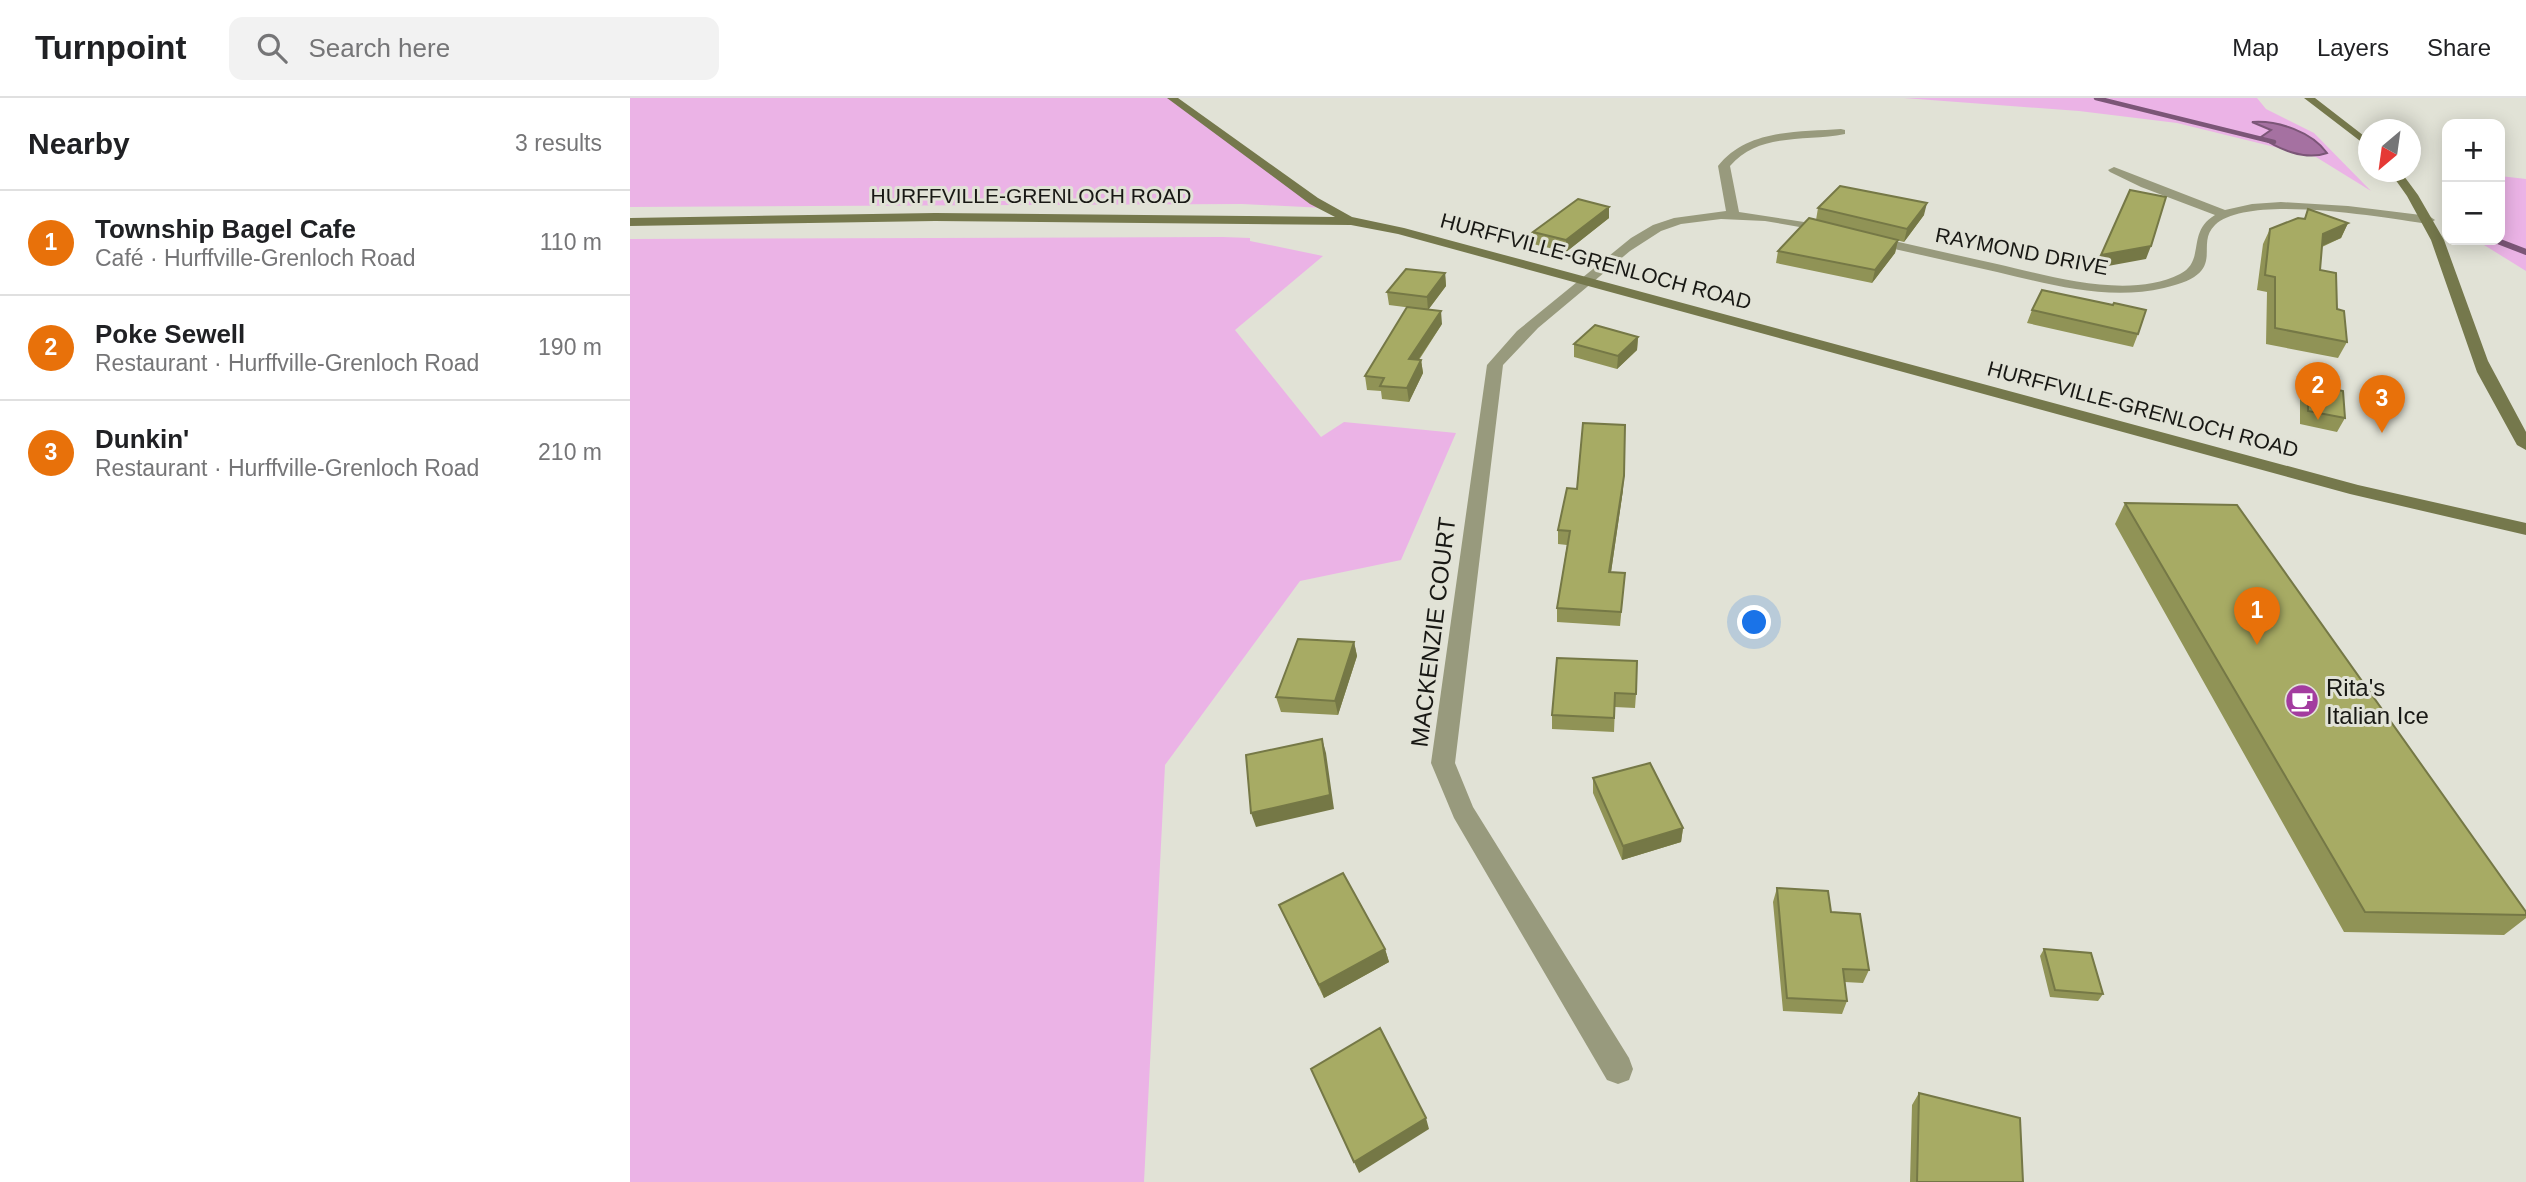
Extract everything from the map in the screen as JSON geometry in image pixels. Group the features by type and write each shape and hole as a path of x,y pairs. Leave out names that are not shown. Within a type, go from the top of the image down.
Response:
{"main road":[{"path":"1172,98 1314,201 1350,221"},
{"path":"2309,98 2358,136"},
{"path":"2403,182 2417,200 2447,258 2481,364 2505,412 2526,445"},
{"name":"HURFFVILLE-GRENLOCH ROAD","path":"630,222 921,217 1350,221 1399,231 2241,459 2526,529"}],"street":[{"path":"1733,215 1724,166 1737,153 1768,140 1841,132"},
{"path":"2114,170 2145,185 2225,214 2253,207 2292,206 2428,220"},
{"name":"RAYMOND DRIVE","path":"1865,238 2072,284 2141,288 2173,282 2196,270 2201,264 2206,228 2216,218 2225,214"},
{"path":"1587,282 1656,228 1694,218 1733,215 1780,219 1837,232"},
{"name":"MACKENZIE COURT","path":"1587,282 1510,344 1495,365 1443,763 1463,811 1618,1069"}],"shaded area":[{"path":"630,98 1175,98 1325,208 1242,204 630,207"},
{"path":"1904,98 2257,98 2266,109 2314,133 2358,178 2358,182 2362,182 2371,191 2316,157 2177,123 2079,111"},
{"path":"2252,122 2283,125 2304,133 2327,153 2301,155 2275,146 2261,137 2271,130"},
{"path":"2505,177 2526,179 2526,271 2484,245 2505,245"},
{"path":"1250,238 1250,241 1323,256 1235,330 1321,437 1344,422 1456,433 1401,560 1300,581 1165,765 1144,1182 630,1182 630,239"}],"building":[{"path":"1840,186 1927,203 1907,229 1818,208"},
{"path":"2130,190 2166,197 2151,246 2101,255"},
{"path":"1578,199 1609,207 1566,240 1533,232"},
{"path":"2308,209 2348,223 2323,234 2320,270 2336,273 2337,309 2344,311 2347,342 2275,328 2275,277 2265,275 2270,229 2298,218 2305,219"},
{"path":"1809,218 1898,240 1875,270 1778,251"},
{"path":"1406,269 1445,273 1427,297 1387,292"},
{"path":"2042,290 2146,310 2138,334 2032,310"},
{"path":"1407,307 1441,311 1409,359 1421,360 1407,388 1380,386 1384,378 1365,376"},
{"path":"1595,325 1638,337 1618,356 1574,344"},
{"path":"2308,383 2343,391 2345,418 2308,411"},
{"path":"1583,423 1625,425 1624,476 1609,572 1625,573 1621,612 1557,608 1570,531 1558,530 1567,488 1577,489"},
{"path":"2125,503 2237,505 2526,915 2365,912"},
{"path":"1298,639 1354,642 1335,701 1276,697"},
{"path":"1557,658 1637,661 1636,694 1615,693 1614,718 1552,715"},
{"path":"1322,739 1330,795 1251,813 1246,755"},
{"path":"1650,763 1683,828 1623,846 1593,778"},
{"path":"1343,873 1385,949 1319,985 1279,905"},
{"path":"1777,888 1828,891 1831,912 1860,914 1869,970 1843,969 1847,1001 1787,998"},
{"path":"2044,949 2091,953 2103,994 2055,990"},
{"path":"1380,1028 1426,1118 1354,1162 1311,1069"},
{"path":"1919,1093 2020,1118 2023,1182 1917,1182"}],"waterway":[{"path":"2096,98 2274,142"},
{"path":"2505,244 2526,252"}],"place":[{"name":"Poke Sewell","path":"2318,420"},
{"name":"Dunkin'","path":"2382,433"},
{"name":"Township Bagel Cafe","path":"2257,645"},
{"name":"Rita's Italian Ice","path":"2302,701"}]}
